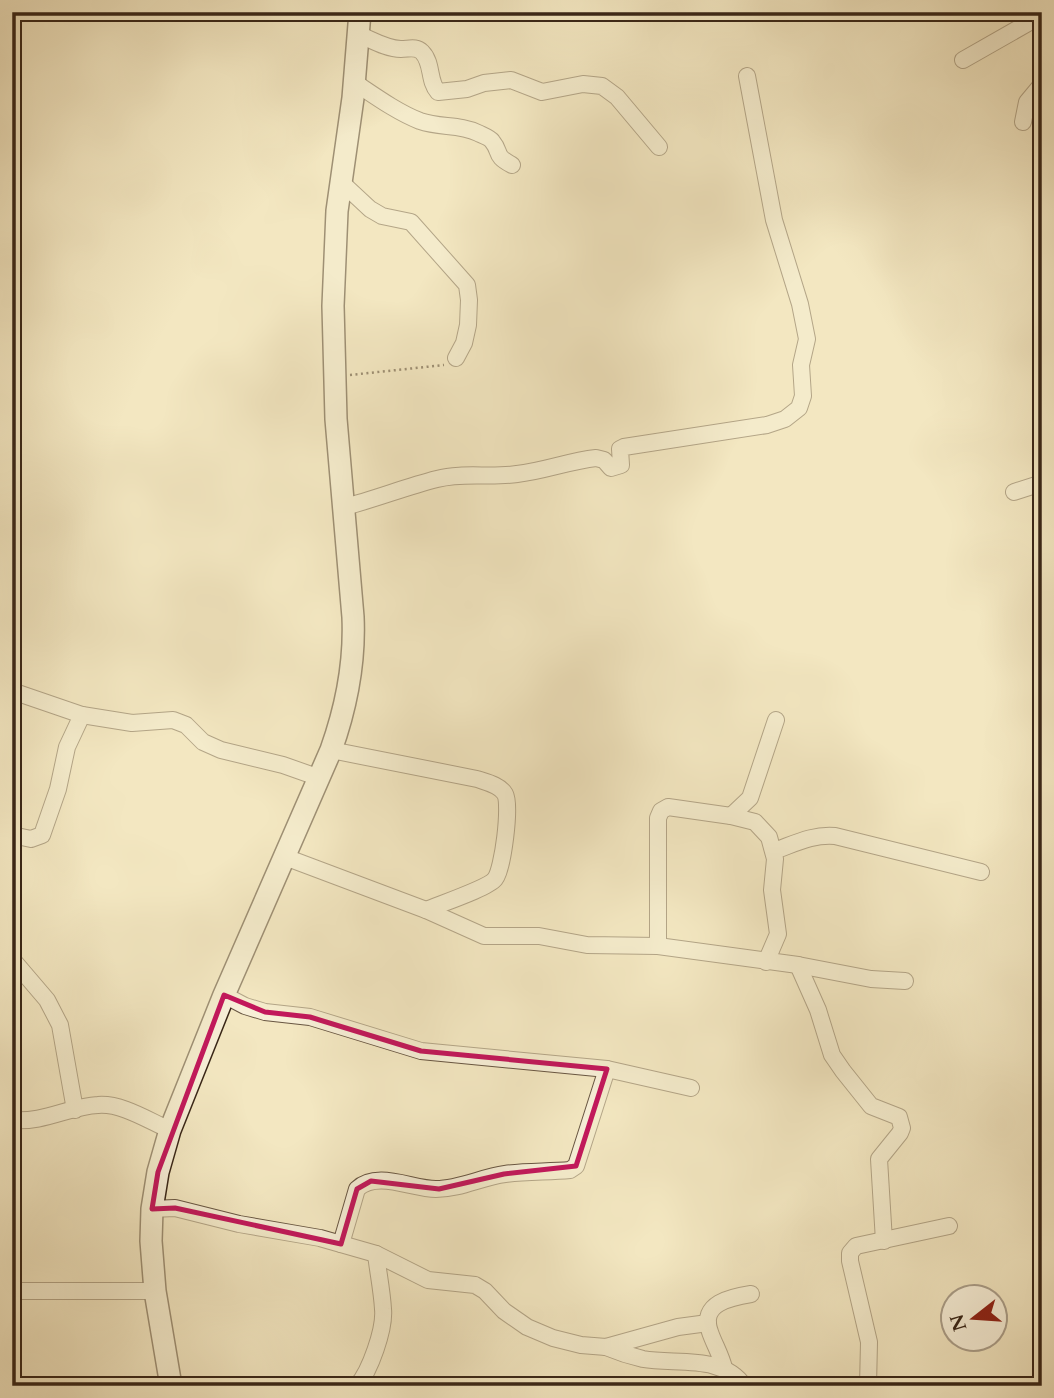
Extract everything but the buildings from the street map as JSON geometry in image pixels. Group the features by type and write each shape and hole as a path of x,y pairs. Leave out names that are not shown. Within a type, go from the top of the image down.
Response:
{"street":[{"path":"171,1386 155,1292 150,1241 158,1172 170,1130 224,995 331,750 341,721 354,635 334,377 333,294 341,182 360,12"},
{"path":"963,60 1042,15"},
{"path":"359,35 399,49 414,48 422,52 428,63 433,88 438,92 511,80 542,92 583,84 602,86 617,97 659,146"},
{"path":"344,507 439,478 520,474 596,458 604,460 611,468 618,467 621,464 620,449 624,447 767,425 785,419 799,408 803,396 801,365 807,339 800,304 774,220 747,76"},
{"path":"354,82 419,120 441,126 464,127 479,133 492,141 501,159 512,165"},
{"path":"1023,122 1027,102 1042,84"},
{"path":"341,182 370,209 382,216 411,222 467,285 468,325 464,343 456,358"},
{"path":"1014,492 1042,483"},
{"path":"12,691 82,715 132,723 173,720 186,725 204,742 221,750 283,765 317,777"},
{"path":"12,835 31,839 42,835 58,789 66,747 82,715"},
{"path":"732,816 750,798 776,720"},
{"path":"331,750 477,779 499,787 506,794 500,870 494,881 426,910"},
{"path":"750,798 755,822 769,837 774,851 772,890 778,934 766,962"},
{"path":"658,946 658,818 661,811 668,807 755,822"},
{"path":"774,851 823,835 835,836 981,872"},
{"path":"285,857 426,910 484,936 539,936 587,945 658,946 798,965 872,979 905,981"},
{"path":"12,959 55,1011 60,1025 75,1110"},
{"path":"798,965 814,998 832,1055 843,1072 871,1106 895,1113 901,1122 900,1133 879,1159 884,1241"},
{"path":"224,995 245,1006 265,1012 310,1017 421,1051 607,1069 691,1088"},
{"path":"341,1244 358,1189 371,1181 439,1189 504,1174 570,1170 576,1167 607,1069"},
{"path":"12,1120 56,1116 97,1104 111,1105 170,1130"},
{"path":"152,1209 175,1208 239,1224 320,1238 376,1254 428,1280 480,1287 504,1311 540,1333 581,1345 606,1347 644,1359 724,1368 733,1373 744,1386"},
{"path":"868,1386 869,1342 850,1257 856,1246 949,1226"},
{"path":"357,1386 365,1376 374,1353 384,1312 376,1254"},
{"path":"12,1291 155,1292"},
{"path":"724,1368 708,1323 715,1305 726,1298 751,1294"},
{"path":"606,1347 669,1329 708,1323"}],"path":[{"path":"334,377 444,365 456,358"}],"highlighted area":[{"path":"224,995 265,1012 310,1017 421,1051 607,1069 576,1166 504,1174 439,1189 371,1181 357,1189 341,1244 175,1208 152,1209 158,1172"}]}
